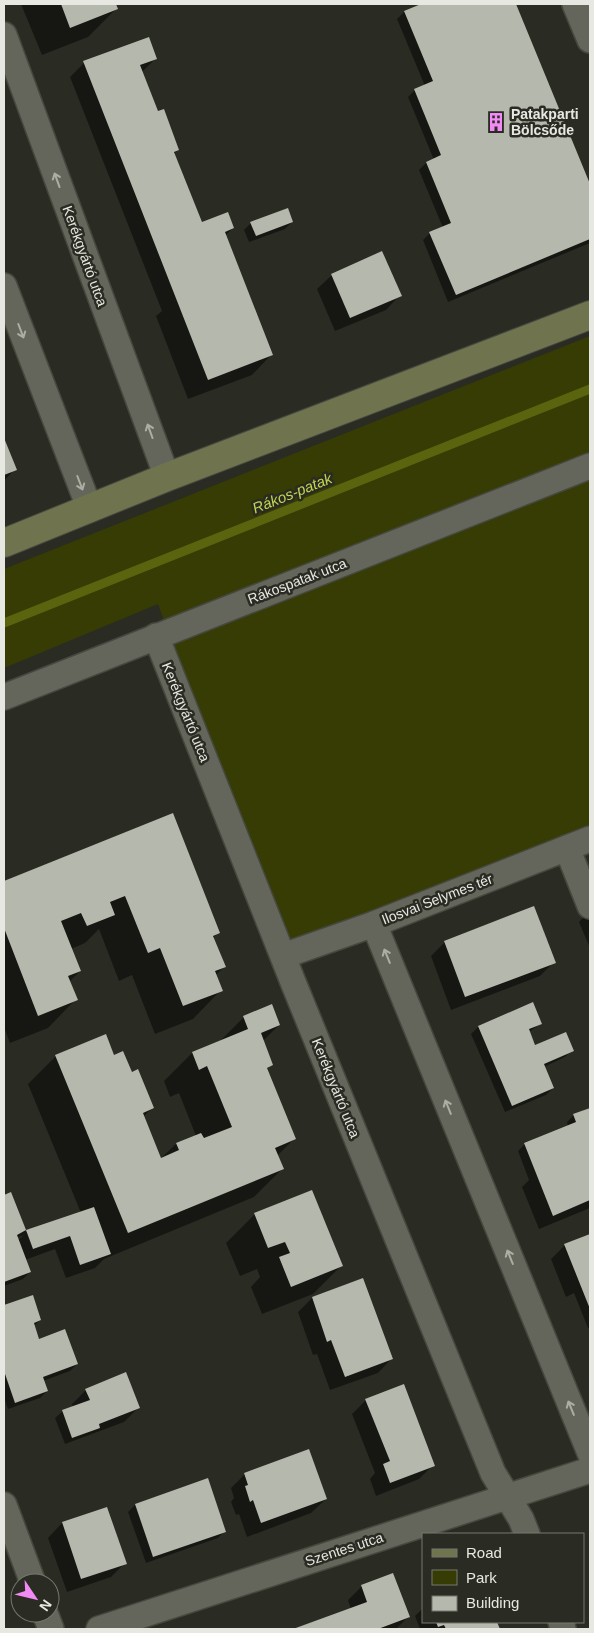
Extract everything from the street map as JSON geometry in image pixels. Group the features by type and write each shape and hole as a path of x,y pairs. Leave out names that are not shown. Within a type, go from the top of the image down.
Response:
{"street":[{"path":"575,4 590,40"},
{"name":"Kerékgyártó utca","path":"4,35 167,476"},
{"path":"4,286 89,507"},
{"path":"4,543 167,476 590,315"},
{"name":"Rákospatak utca","path":"4,697 590,466"},
{"name":"Kerékgyártó utca","path":"156,636 283,956 493,1474 521,1519 527,1533"},
{"name":"Ilosvai Selymes tér","path":"283,956 374,924 590,839"},
{"path":"567,848 590,906"},
{"path":"374,924 590,1452"},
{"name":"Szentes utca","path":"99,1629 590,1470"},
{"path":"4,1505 30,1573"}],"green space":[{"path":"590,336 590,854 289,968 158,604 4,668 4,569"}],"building":[{"path":"61,4 116,4 118,9 70,28"},
{"name":"Patakparti Bölcsőde","path":"421,4 516,4 590,184 590,239 456,295 429,232 451,223 426,162 441,155 414,89 433,81 404,11"},
{"path":"149,37 157,59 140,65 158,111 164,109 179,150 174,152 202,222 228,212 234,228 225,232 273,355 208,380 83,61"},
{"path":"288,208 293,222 256,236 250,222"},
{"path":"382,251 402,296 350,318 331,274"},
{"path":"4,438 17,470 4,475"},
{"path":"173,813 220,933 213,936 226,967 215,971 223,991 183,1006 160,948 148,953 125,896 110,902 115,915 87,926 81,913 61,921 81,971 68,976 78,1000 38,1016 4,928 4,881"},
{"path":"534,906 556,963 465,997 444,941"},
{"path":"533,1002 542,1024 529,1029 535,1045 566,1032 574,1051 544,1064 554,1088 512,1106 478,1026"},
{"path":"272,1004 280,1025 261,1033 273,1065 267,1068 296,1139 275,1148 284,1169 128,1233 55,1055 106,1034 114,1055 123,1051 132,1072 138,1069 154,1108 143,1113 161,1158 179,1150 176,1143 201,1133 204,1138 232,1127 207,1066 199,1070 192,1052 248,1029 243,1016"},
{"path":"590,1108 590,1200 553,1216 524,1143 576,1122 573,1114"},
{"path":"312,1190 343,1266 291,1287 279,1257 290,1253 285,1242 268,1248 254,1213"},
{"path":"11,1192 26,1230 17,1235 31,1272 4,1282 4,1195"},
{"path":"94,1207 111,1254 80,1265 70,1236 33,1249 26,1230"},
{"path":"590,1234 590,1309 564,1244"},
{"path":"363,1278 393,1359 345,1377 331,1340 327,1342 312,1297"},
{"path":"33,1295 41,1320 34,1323 39,1339 65,1329 78,1364 43,1377 48,1391 15,1403 4,1371 4,1305"},
{"path":"126,1372 140,1408 99,1424 100,1428 72,1438 62,1410 90,1400 85,1389"},
{"path":"404,1384 435,1466 390,1483 383,1464 390,1461 365,1399"},
{"path":"309,1449 327,1499 261,1523 253,1500 250,1502 245,1486 248,1485 244,1473"},
{"path":"208,1478 226,1532 153,1557 135,1504"},
{"path":"107,1507 127,1564 81,1579 62,1522"},
{"path":"393,1573 410,1617 378,1629 293,1629 367,1602 361,1585"},
{"path":"436,1623 497,1623 500,1629 446,1629 444,1625 438,1627"}],"waterway":[{"name":"Rákos-patak","path":"4,623 590,389"}],"place":[{"name":"Patakparti Bölcsőde","path":"496,122"}]}
